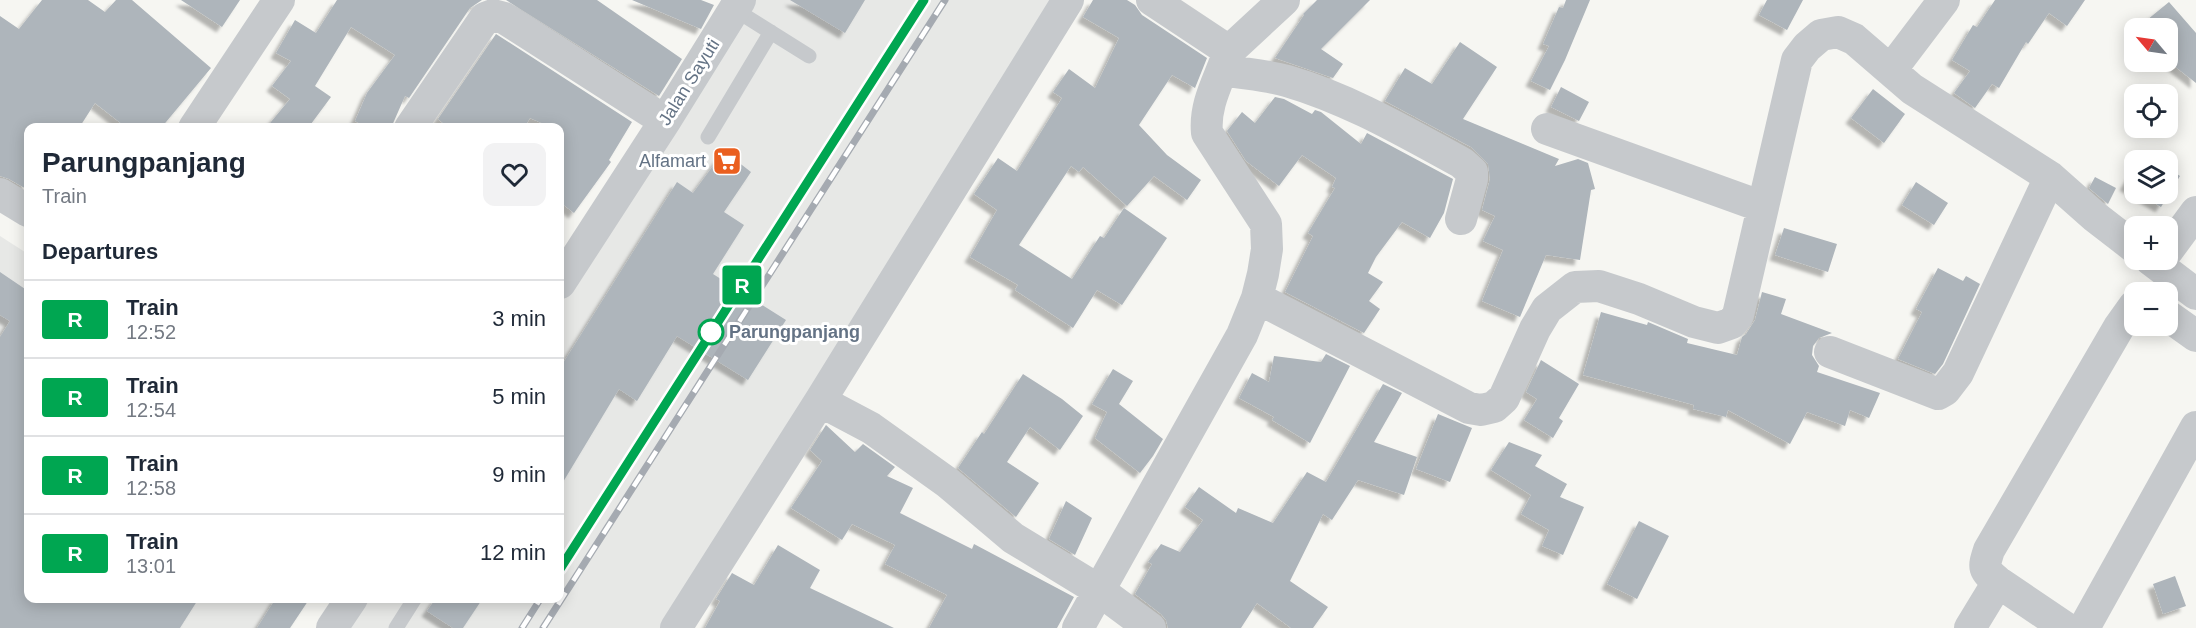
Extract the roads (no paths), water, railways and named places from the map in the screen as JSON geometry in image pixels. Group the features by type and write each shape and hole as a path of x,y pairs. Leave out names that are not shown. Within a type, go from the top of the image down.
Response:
{"street":[{"path":"197,123 279,0"},
{"path":"676,628 820,401 1068,0"},
{"path":"1152,0 1226,61 1326,94 1377,117 1462,163 1472,172 1472,179 1461,219"},
{"path":"1078,628 1242,335 1257,298 1267,249 1266,225 1207,133 1206,119 1208,102 1226,61 1284,0"},
{"path":"1891,70 1944,0"},
{"name":"Jalan Sayuti","path":"564,278 737,5"},
{"path":"413,123 485,18 493,15 504,18 665,121"},
{"path":"1257,298 1469,408 1481,410 1494,407 1504,398 1535,329 1547,309 1575,287 1599,286 1639,299 1694,322 1718,328 1732,323 1738,315 1797,60 1807,46 1821,35 1838,32 1854,39 1912,88 1949,114 2050,177 2094,216 2124,236"},
{"path":"1547,129 1763,207"},
{"path":"1830,352 1938,394 1945,390 1958,373 2050,177"},
{"path":"0,194 24,209"},
{"path":"2178,231 2196,212"},
{"path":"2169,270 2196,294"},
{"path":"2066,628 1998,582 1986,571 1984,565 1989,550 2124,320"},
{"path":"2178,323 2196,336"},
{"path":"820,401 871,428 948,483 1013,537 1100,591 1150,628"},
{"path":"2084,628 2196,428"},
{"path":"1970,628 1998,582"}],"lane":[{"path":"737,5 771,32 809,56"},
{"path":"708,137 771,32"},
{"path":"396,628 412,603"}],"railway":[{"path":"564,563 924,0"},
{"path":"564,595 945,0"},
{"path":"522,628 538,603"},
{"path":"543,628 559,603"}],"train":[{"name":"R","path":"564,563 924,0"}],"place":[{"name":"Alfamart","path":"727,161"},
{"name":"Parungpanjang","path":"711,332"}]}
